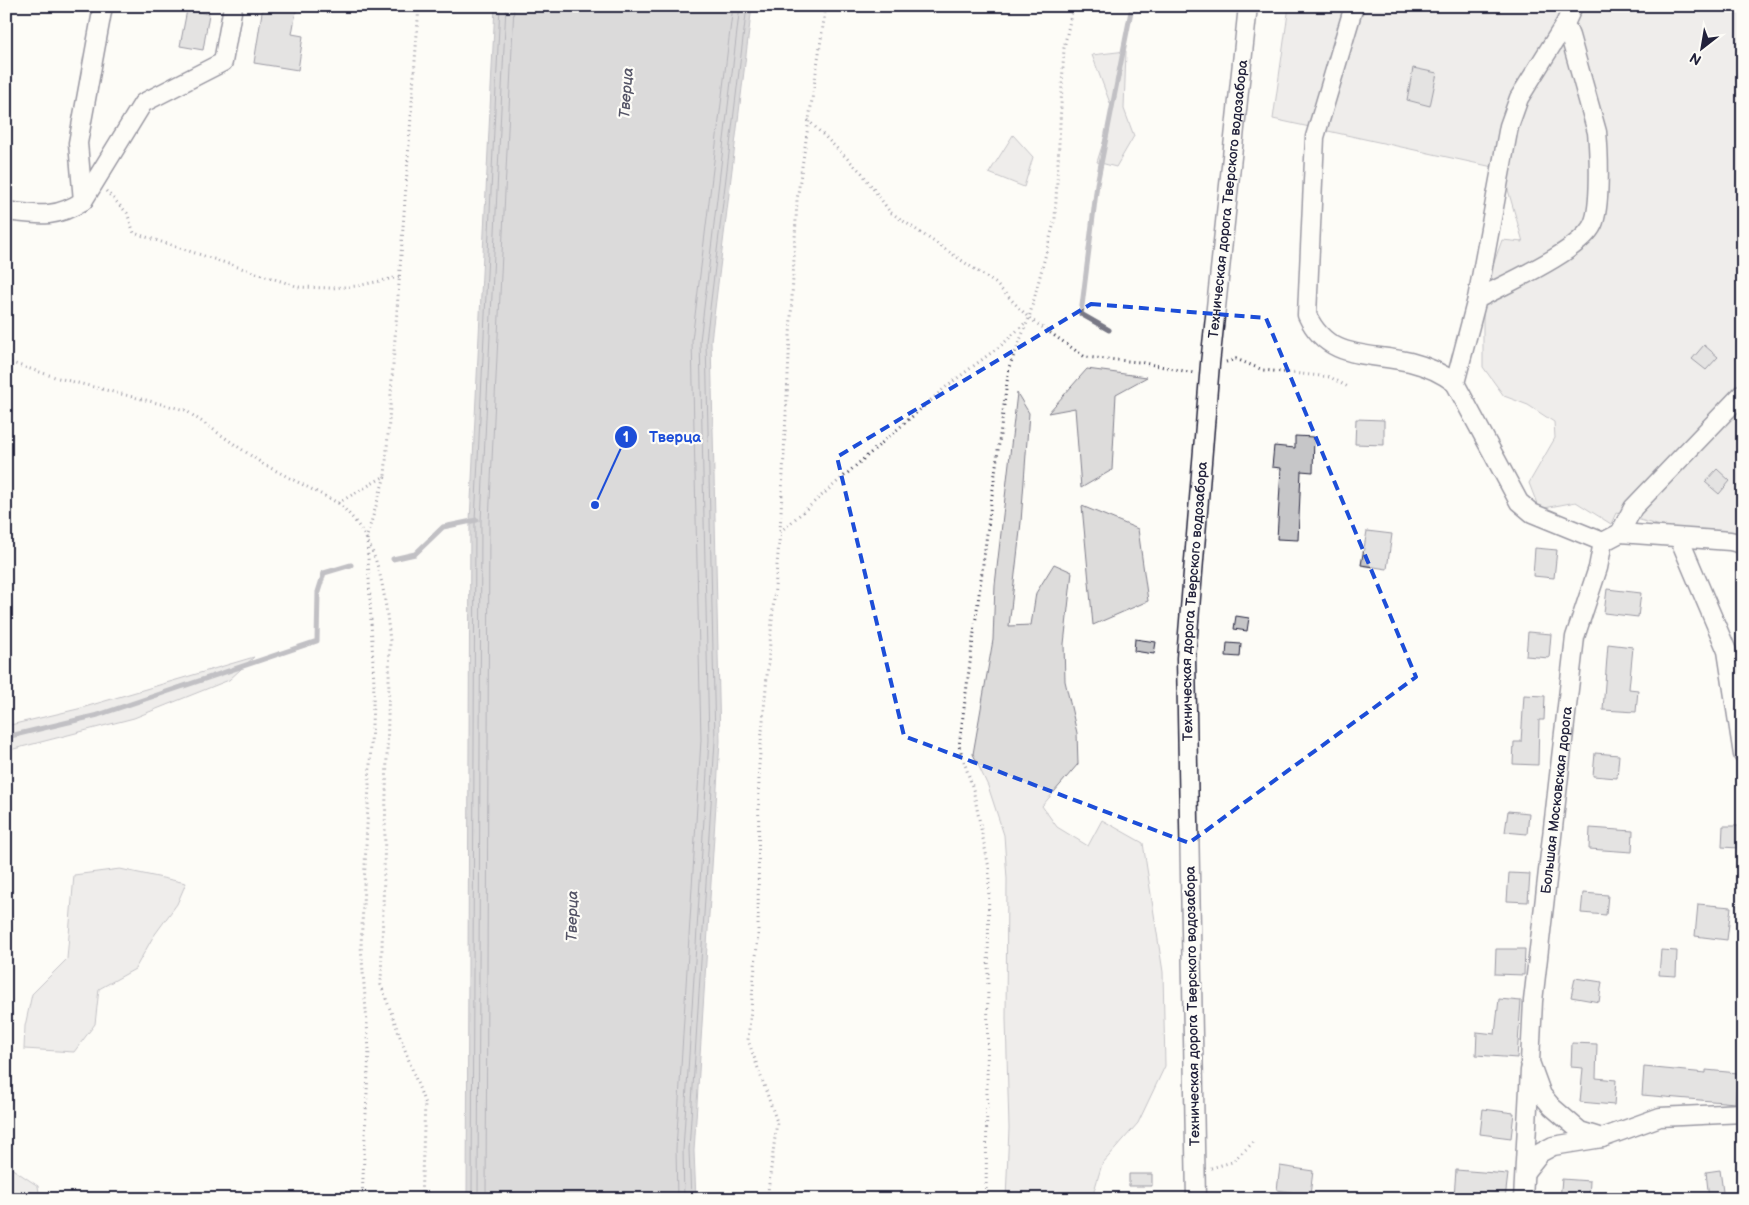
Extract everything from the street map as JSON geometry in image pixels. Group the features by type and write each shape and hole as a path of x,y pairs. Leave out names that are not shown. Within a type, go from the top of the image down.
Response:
{"street":[{"path":"83,200 78,143 103,6"},
{"path":"6,211 45,216 67,211 83,200 143,103 223,62 233,6"},
{"name":"Техническая дорога Тверского водозабора","path":"1196,1199 1186,658 1210,371 1248,6"},
{"path":"1354,6 1315,138 1307,315 1314,330 1323,339 1344,352 1411,362 1445,375 1456,383 1519,502 1532,513 1603,542 1620,533 1730,541 1743,544"},
{"path":"1456,383 1477,299 1509,126 1519,98 1573,6"},
{"path":"1477,299 1568,250 1586,234 1596,216 1599,148 1597,132 1570,36 1564,24"},
{"path":"1620,533 1633,508 1743,393"},
{"path":"1679,538 1727,651 1743,755"},
{"name":"Большая Московская дорога","path":"1523,1199 1533,1001 1575,637 1598,568 1603,542"},
{"name":"Большая Московская дорога","path":"1530,1062 1542,1095 1552,1107 1580,1131 1602,1138"},
{"path":"1525,1172 1540,1153 1553,1146 1602,1138 1660,1117 1743,1113"}],"path":[{"path":"362,1199 368,1050 361,946 374,684 367,536 385,476 419,6"},
{"path":"767,1199 777,1122 748,1040 758,935 759,765 780,532 796,200 826,6"},
{"path":"986,1199 989,868 973,789 959,746 1009,367 1029,318 1055,219 1064,48 1073,6"},
{"path":"808,120 862,173 890,212 996,283 1029,318 1085,357 1210,371 1236,359 1263,370 1330,377 1348,387"},
{"path":"96,179 127,213 134,233 299,287 330,288 356,286 399,277"},
{"path":"780,532 947,386 1004,343 1029,318"},
{"path":"6,361 58,378 185,410 263,464 338,503 351,514 367,536 383,586 390,641 381,985 425,1104 421,1199"},
{"path":"338,503 385,476"},
{"path":"1195,1172 1232,1162 1256,1140"}],"highlighted area":[{"path":"1091,304 1266,318 1416,677 1189,843 904,736 837,457"}],"shaded area":[{"path":"1289,6 1743,6 1743,550 1616,513 1611,524 1576,502 1539,509 1529,483 1555,438 1554,422 1528,405 1504,396 1483,367 1483,293 1502,240 1523,242 1502,169 1273,119"},
{"path":"1126,51 1124,109 1134,136 1116,167 1097,162 1113,111 1092,55"},
{"path":"1013,135 1033,157 1024,187 989,173"},
{"path":"1087,369 1147,377 1116,394 1112,470 1081,488 1075,408 1048,413"},
{"path":"1017,393 1029,413 1021,522 1009,626 1031,625 1036,593 1054,564 1072,572 1064,644 1065,681 1077,733 1078,764 1042,806 1057,827 1088,846 1102,820 1143,843 1163,972 1165,1066 1138,1123 1102,1164 1094,1191 1098,1199 1006,1199 1009,1128 1006,1019 1007,879 1004,835 988,786 973,754 993,640 995,585"},
{"path":"1082,506 1138,529 1148,601 1093,625"},
{"path":"254,657 229,680 134,718 6,751 6,726 78,709"},
{"path":"120,869 186,883 177,904 153,937 135,969 99,989 95,1024 74,1052 24,1049 25,1026 32,994 67,959 74,875"},
{"path":"11,1168 38,1186 40,1199 6,1199 6,1173"}],"water":[{"path":"495,6 752,6 711,341 720,741 694,1151 696,1199 467,1199 470,521"}],"building":[{"path":"263,6 297,6 292,34 303,36 298,70 254,63"},
{"path":"187,10 209,14 203,50 180,46"},
{"path":"1413,68 1437,73 1430,106 1407,100"},
{"path":"1704,345 1718,357 1706,370 1692,359"},
{"path":"1356,419 1384,420 1384,445 1355,444"},
{"path":"1295,436 1314,437 1313,472 1301,471 1298,540 1277,539 1281,468 1272,467 1274,446 1295,448"},
{"path":"1717,469 1730,481 1719,494 1705,482"},
{"path":"1367,531 1392,534 1387,569 1361,565"},
{"path":"1535,548 1557,550 1554,578 1533,576"},
{"path":"1607,589 1641,593 1638,617 1604,613"},
{"path":"1236,616 1249,618 1247,631 1234,629"},
{"path":"1528,632 1551,634 1549,658 1526,656"},
{"path":"1135,639 1156,642 1154,654 1134,651"},
{"path":"1227,643 1241,644 1240,657 1226,656"},
{"path":"1608,644 1633,647 1629,689 1638,690 1636,712 1603,710"},
{"path":"1524,695 1545,696 1544,720 1539,720 1538,765 1513,764 1514,742 1521,742"},
{"path":"1595,753 1619,755 1617,778 1593,776"},
{"path":"1508,811 1529,813 1527,834 1505,832"},
{"path":"1723,826 1739,826 1738,848 1722,847"},
{"path":"1590,828 1633,831 1632,852 1589,849"},
{"path":"1509,873 1530,874 1528,902 1507,901"},
{"path":"1583,893 1608,895 1606,915 1581,913"},
{"path":"1698,904 1731,907 1727,940 1695,936"},
{"path":"1496,949 1525,949 1524,975 1495,974"},
{"path":"1661,950 1677,951 1676,976 1659,975"},
{"path":"1575,978 1602,982 1599,1002 1571,997"},
{"path":"1499,999 1521,1001 1517,1058 1476,1055 1477,1032 1495,1034"},
{"path":"1572,1043 1597,1044 1596,1078 1616,1080 1614,1105 1580,1102 1583,1068 1571,1067"},
{"path":"1644,1067 1706,1073 1706,1070 1738,1073 1735,1103 1642,1095"},
{"path":"1483,1109 1514,1113 1511,1138 1480,1134"},
{"path":"1280,1166 1313,1171 1310,1195 1277,1190"},
{"path":"1456,1170 1508,1174 1505,1199 1454,1196"},
{"path":"1720,1170 1724,1199 1709,1199 1706,1172"},
{"path":"1129,1174 1152,1174 1152,1186 1129,1186"},
{"path":"1562,1179 1590,1181 1589,1199 1560,1199"}],"waterway":[{"path":"1109,330 1081,314 1097,184 1132,6"},
{"path":"393,559 415,554 443,527 477,520"},
{"path":"6,737 98,715 317,641 318,592 324,573 351,565"}],"place":[{"name":"Тверца","path":"595,505"}]}
